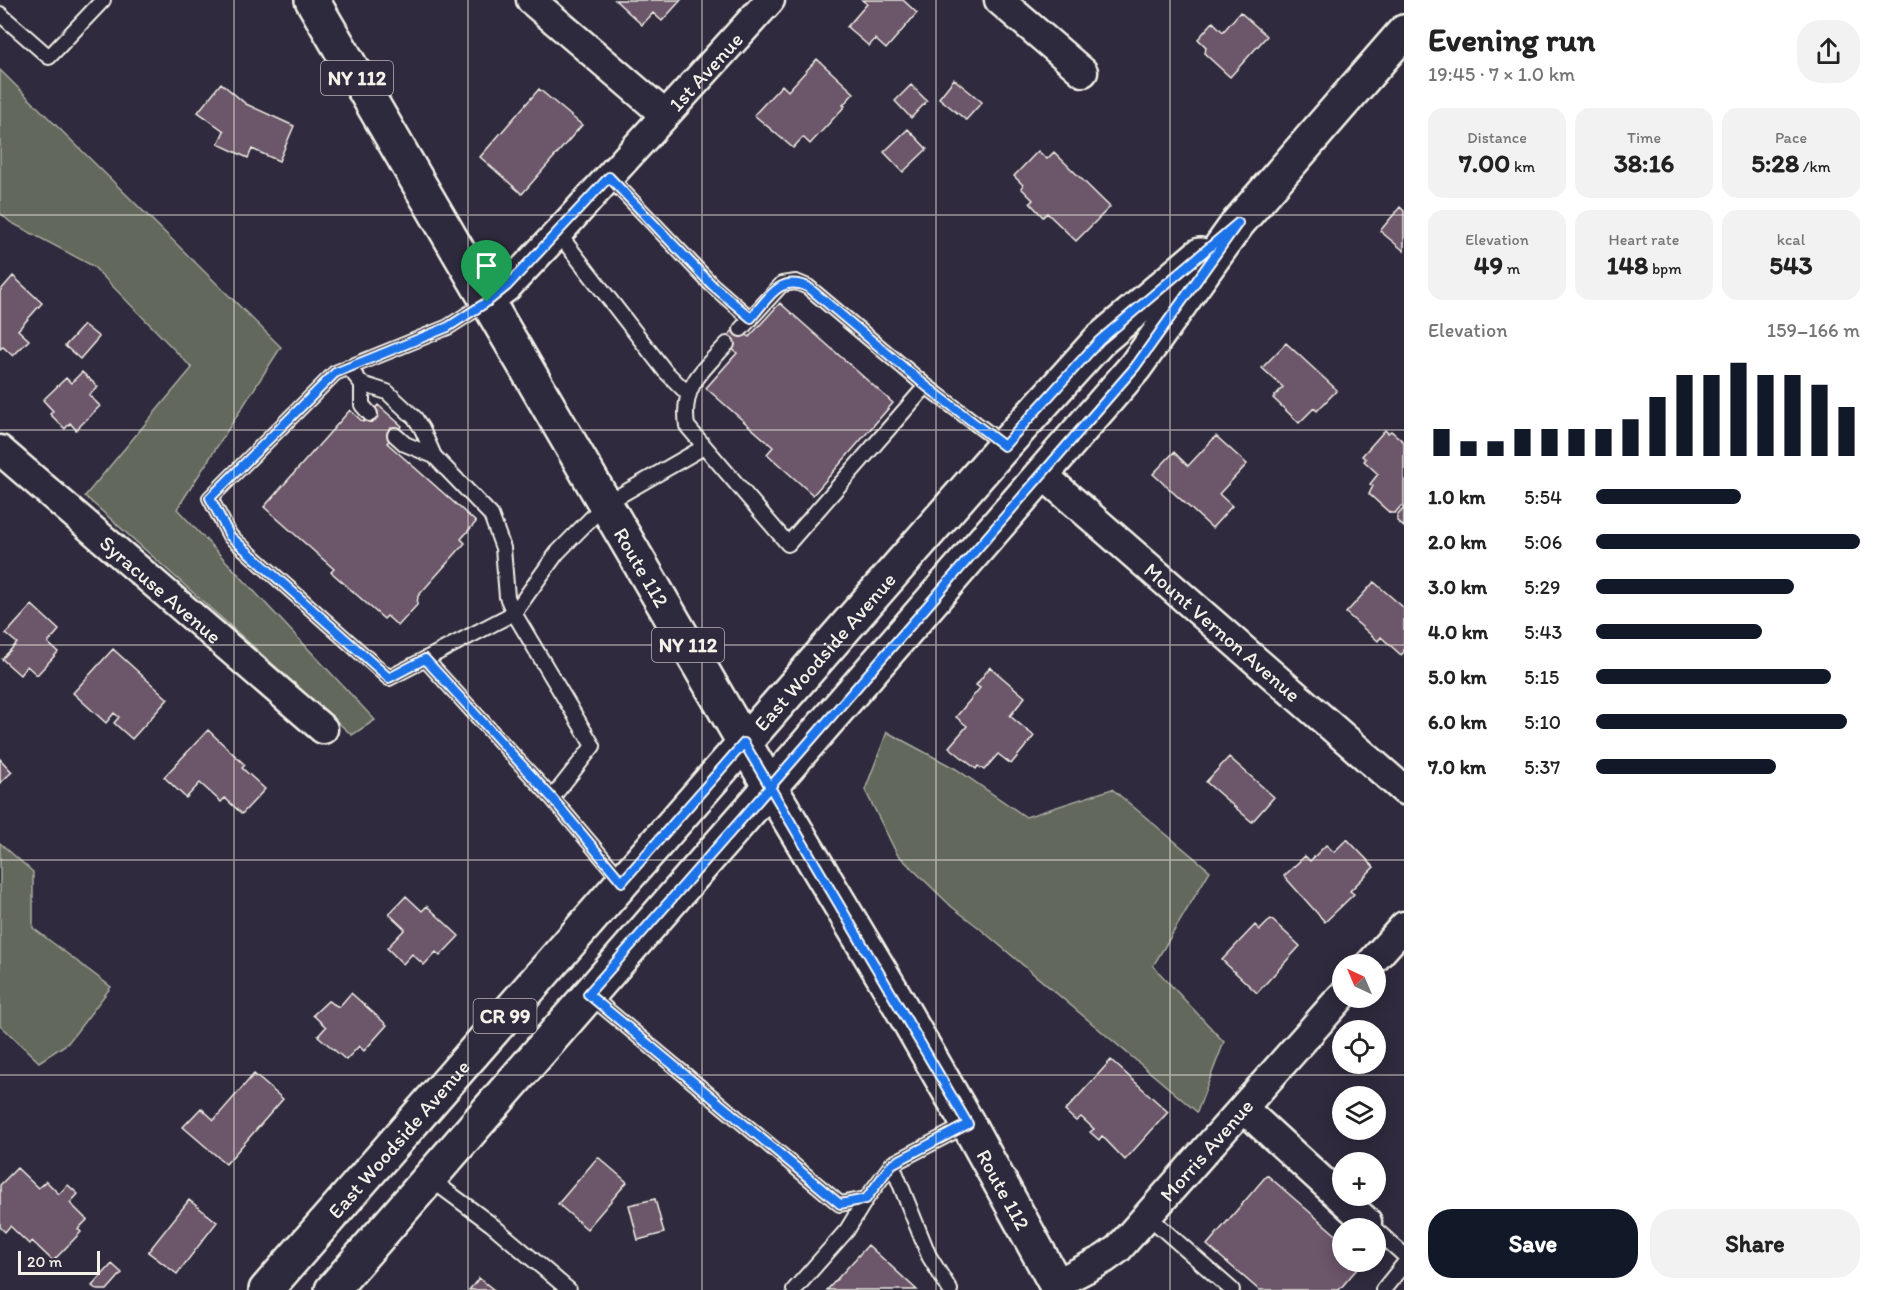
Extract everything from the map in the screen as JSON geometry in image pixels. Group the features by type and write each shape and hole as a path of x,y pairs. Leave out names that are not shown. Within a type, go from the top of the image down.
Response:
{"main road":[{"name":"Route 112","path":"312,0 968,1124 1057,1287"},
{"name":"East Woodside Avenue","path":"343,1286 429,1178 1135,367 1238,223 1404,32"},
{"name":"East Woodside Avenue","path":"267,1290 1004,446 1099,341 1238,223"}],"street":[{"path":"531,0 664,114"},
{"name":"1st Avenue","path":"487,302 507,286 558,233 770,0"},
{"path":"999,0 1083,72"},
{"name":"Syracuse Avenue","path":"0,450 323,729"},
{"name":"Mount Vernon Avenue","path":"1042,474 1404,790"},
{"path":"1379,954 1404,926"},
{"name":"Morris Avenue","path":"1057,1287 1111,1254 1244,1109 1332,1008"},
{"path":"1244,1109 1362,1218"}],"lane":[{"path":"0,14 49,57 103,0"},
{"path":"609,177 712,285 751,318"},
{"path":"558,233 665,371 688,394"},
{"path":"741,330 782,284 796,282 808,287 926,386 1004,446"},
{"path":"487,302 448,327 335,373 210,498 230,536 389,678 514,613 557,553 605,504 704,447"},
{"path":"727,344 693,381 685,411 687,426 788,544 926,386"},
{"path":"348,368 362,384 387,392 415,418 434,456 491,514 503,548 507,597 514,613 593,746 552,798"},
{"path":"362,384 362,405 370,414"},
{"path":"395,435 405,444 434,456"},
{"path":"425,659 552,798 622,882"},
{"path":"588,994 840,1204 866,1199"},
{"path":"794,1290 847,1230 892,1164 968,1124"},
{"path":"892,1164 929,1256 950,1290"},
{"path":"429,1178 491,1224 569,1290"},
{"path":"1148,1216 1232,1290"},
{"path":"1386,1239 1404,1255"},
{"path":"1383,1290 1404,1264"}],"green space":[{"path":"0,70 281,347 177,509 375,720 352,735 85,496 192,368 93,266 10,222 0,213"},
{"path":"887,732 956,769 1026,817 1112,789 1210,871 1153,966 1224,1042 1197,1112 952,907 897,854 865,790"},
{"path":"0,843 33,872 33,928 111,987 68,1043 39,1062 0,1025"}],"building":[{"path":"615,0 681,0 662,21 653,13 642,25"},
{"path":"862,0 903,0 917,13 886,49 875,39 869,46 847,27 867,4"},
{"path":"1240,12 1267,36 1230,77 1205,54 1206,47 1198,39 1213,22 1223,32"},
{"path":"817,59 854,93 810,144 803,137 793,148 754,115 782,85 788,91"},
{"path":"954,79 982,102 966,120 939,98"},
{"path":"221,83 246,104 294,126 279,161 252,149 248,158 218,144 224,131 198,112"},
{"path":"911,85 927,101 911,118 895,101"},
{"path":"539,89 582,125 522,194 480,157"},
{"path":"908,129 927,149 903,172 884,152"},
{"path":"1038,151 1047,159 1054,152 1110,207 1076,241 1047,213 1043,217 1030,203 1033,200 1021,188 1023,185 1014,176"},
{"path":"1400,207 1404,211 1404,251 1380,231"},
{"path":"13,276 42,303 18,330 29,340 13,356 3,347 0,349 0,291"},
{"path":"780,303 893,403 813,495 767,454 773,447 706,388 737,353 723,341 737,326 749,337"},
{"path":"84,325 99,337 80,359 65,346"},
{"path":"1286,343 1337,390 1317,411 1314,408 1299,423 1273,398 1283,387 1262,368"},
{"path":"82,372 98,387 89,395 100,406 76,430 70,423 65,429 50,414 53,411 43,400 66,378 71,383"},
{"path":"378,405 402,426 387,443 476,522 461,539 465,543 418,596 417,605 398,626 387,616 384,619 331,572 334,569 264,507 350,410 363,422"},
{"path":"1385,430 1388,433 1391,431 1404,442 1404,508 1401,506 1395,513 1390,513 1369,494 1373,486 1370,484 1378,474 1364,461 1366,459 1362,456"},
{"path":"1216,436 1247,464 1219,494 1232,506 1212,528 1153,474 1174,452 1188,466"},
{"path":"1404,508 1404,527 1397,521 1397,516"},
{"path":"1374,582 1404,608 1404,652 1401,655 1381,637 1378,641 1346,613"},
{"path":"32,605 59,630 48,643 58,652 37,675 27,666 20,675 2,659 17,643 6,634"},
{"path":"113,649 168,699 132,739 114,723 119,717 114,713 106,723 73,693"},
{"path":"990,667 1025,697 1010,716 1034,736 1011,764 998,754 984,770 978,766 976,769 949,747 967,726 956,717 980,688 976,685"},
{"path":"208,730 245,765 242,768 265,789 242,814 225,798 221,802 200,783 186,798 164,777"},
{"path":"1229,757 1274,797 1252,822 1206,782"},
{"path":"0,759 12,772 0,783"},
{"path":"1347,839 1374,867 1350,891 1354,894 1325,922 1284,876 1305,856 1310,861 1326,845 1334,852"},
{"path":"406,896 422,911 427,906 459,936 440,956 436,952 424,965 412,954 403,964 387,948 405,929 389,914"},
{"path":"1271,919 1300,946 1257,993 1222,960 1255,925 1260,930"},
{"path":"351,993 387,1025 364,1051 359,1046 346,1060 318,1036 326,1027 313,1015 328,1001 339,1007"},
{"path":"1111,1060 1168,1112 1125,1160 1102,1136 1099,1140 1090,1132 1094,1129 1081,1117 1076,1121 1065,1111"},
{"path":"254,1074 283,1099 226,1164 183,1127 201,1108 214,1120"},
{"path":"598,1157 627,1182 587,1229 558,1204"},
{"path":"17,1168 38,1188 46,1181 59,1194 68,1185 78,1194 70,1203 87,1220 78,1229 81,1232 53,1261 32,1241 29,1244 10,1226 5,1232 0,1227 0,1185"},
{"path":"1267,1175 1332,1231 1332,1272 1354,1272 1339,1290 1259,1290 1207,1245"},
{"path":"655,1199 664,1233 638,1240 629,1205"},
{"path":"189,1200 217,1222 177,1274 148,1252"},
{"path":"868,1245 917,1290 827,1290"},
{"path":"112,1264 122,1273 107,1290 97,1290 92,1286"},
{"path":"479,1278 494,1290 469,1290"}],"route":[{"path":"487,302 448,327 335,373 210,498 230,536 389,678 425,659 552,798 622,882 744,743 770,787 588,994 840,1204 866,1199 892,1164 968,1124 770,787 1135,367 1238,223 1099,341 1004,446 926,386 808,287 796,282 782,284 751,318 712,285 609,177 507,286 487,302"}]}
